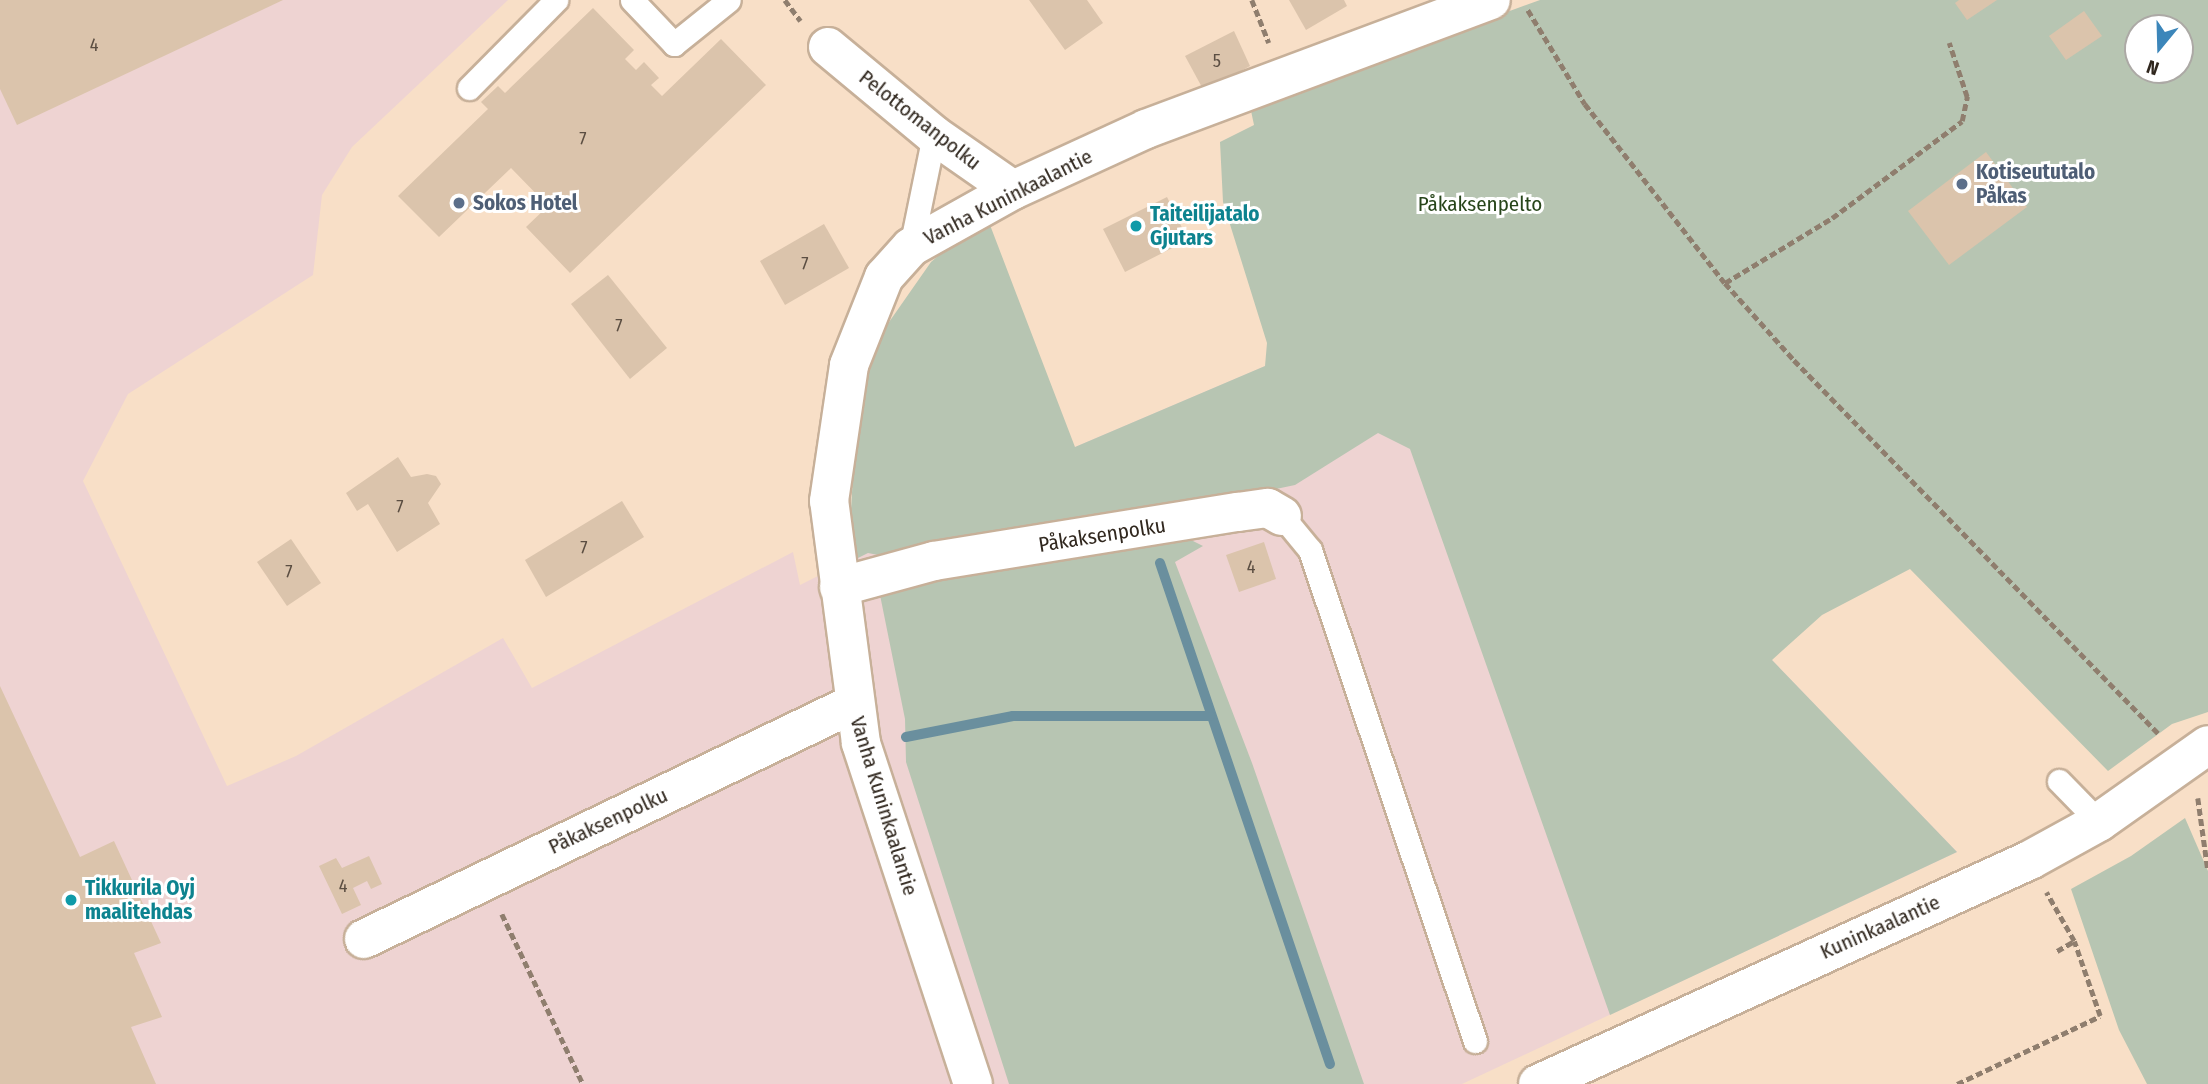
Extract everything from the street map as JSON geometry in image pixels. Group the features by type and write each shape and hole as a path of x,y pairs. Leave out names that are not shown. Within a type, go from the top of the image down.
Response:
{"street":[{"name":"Vanha Kuninkaalantie","path":"973,1084 861,743 853,704 829,501 849,365 884,277 911,247 1013,190 1146,129 1492,0"},
{"name":"Pelottomanpolku","path":"828,47 934,135 1013,190"},
{"name":"Påkaksenpolku","path":"839,587 934,561 1268,508 1282,516"},
{"name":"Påkaksenpolku","path":"364,939 853,704"},
{"name":"Kuninkaalantie","path":"1538,1084 2030,860 2099,822 2208,746"}],"lane":[{"path":"469,88 556,0"},
{"path":"632,0 674,44 729,0"},
{"path":"911,247 934,135"},
{"path":"1282,516 1310,550 1475,1041"},
{"path":"2059,781 2099,822"}],"path":[{"path":"1522,0 1585,104 1725,283 1794,360 2164,740"},
{"path":"1725,283 1832,218 1962,121 1967,97 1948,43"},
{"path":"2198,796 2208,870"},
{"path":"1957,1084 2100,1016 2074,941 2030,860"},
{"path":"485,879 583,1084"},
{"path":"2057,951 2074,941"}],"shaded area":[{"path":"0,0 508,0 352,147 322,195 313,275 128,394 83,481 227,786 296,756 503,638 532,688 793,552 800,585 1075,447 1310,347 1772,660 1957,852 1462,1084 0,1084"}],"green space":[{"name":"Påkaksenpelto","path":"1540,0 2208,0 2208,712 2172,724 2108,771 1910,569 1822,615 1772,660 1957,852 1610,1015 1410,449 1378,433 1295,485 1154,515 888,557 868,553 848,563 856,422 873,345 931,262 945,250 990,225 1075,447 1265,366 1267,343 1223,202 1220,142 1254,125 1250,106"},
{"path":"1183,536 1203,546 1175,562 1252,763 1364,1084 1009,1084 906,762 905,719 879,590"},
{"path":"2185,818 2208,871 2208,1084 2147,1084 2119,1030 2071,889 2131,856"}],"building":[{"path":"0,0 283,0 17,125 0,89"},
{"path":"1029,0 1087,0 1103,23 1065,50"},
{"path":"1289,0 1344,0 1347,6 1306,30"},
{"path":"1959,0 1997,0 1967,20 1955,3"},
{"path":"593,8 634,50 625,59 636,70 644,62 659,78 651,85 662,96 721,39 766,85 570,273 526,227 548,206 511,168 439,237 398,196 488,109 481,102 498,86 505,93"},
{"path":"2084,11 2102,36 2066,60 2049,36"},
{"path":"1234,31 1250,66 1204,91 1185,56"},
{"path":"1986,152 2027,207 1949,265 1908,211"},
{"path":"1167,197 1188,240 1125,272 1103,229"},
{"path":"824,224 849,268 785,305 760,261"},
{"path":"608,275 667,348 630,379 571,304"},
{"path":"398,457 411,477 427,474 436,476 441,484 428,503 440,524 397,552 368,504 357,511 346,493"},
{"path":"622,501 644,537 546,597 525,560"},
{"path":"291,539 321,583 287,606 257,562"},
{"path":"1264,542 1276,579 1239,592 1226,555"},
{"name":"Tikkurila Oyj maalitehdas","path":"0,686 80,857 114,841 161,943 134,953 162,1017 131,1027 156,1084 0,1084"},
{"path":"369,856 382,884 371,889 367,881 353,888 361,905 342,914 319,866 336,858 342,868"}],"waterway":[{"path":"1160,563 1330,1064"},
{"path":"906,737 1013,716 1210,716"}],"place":[{"name":"Kotiseututalo Påkas","path":"1962,184"},
{"name":"Sokos Hotel","path":"459,203"},
{"name":"Taiteilijatalo Gjutars","path":"1136,226"},
{"name":"Tikkurila Oyj maalitehdas","path":"71,900"}]}
